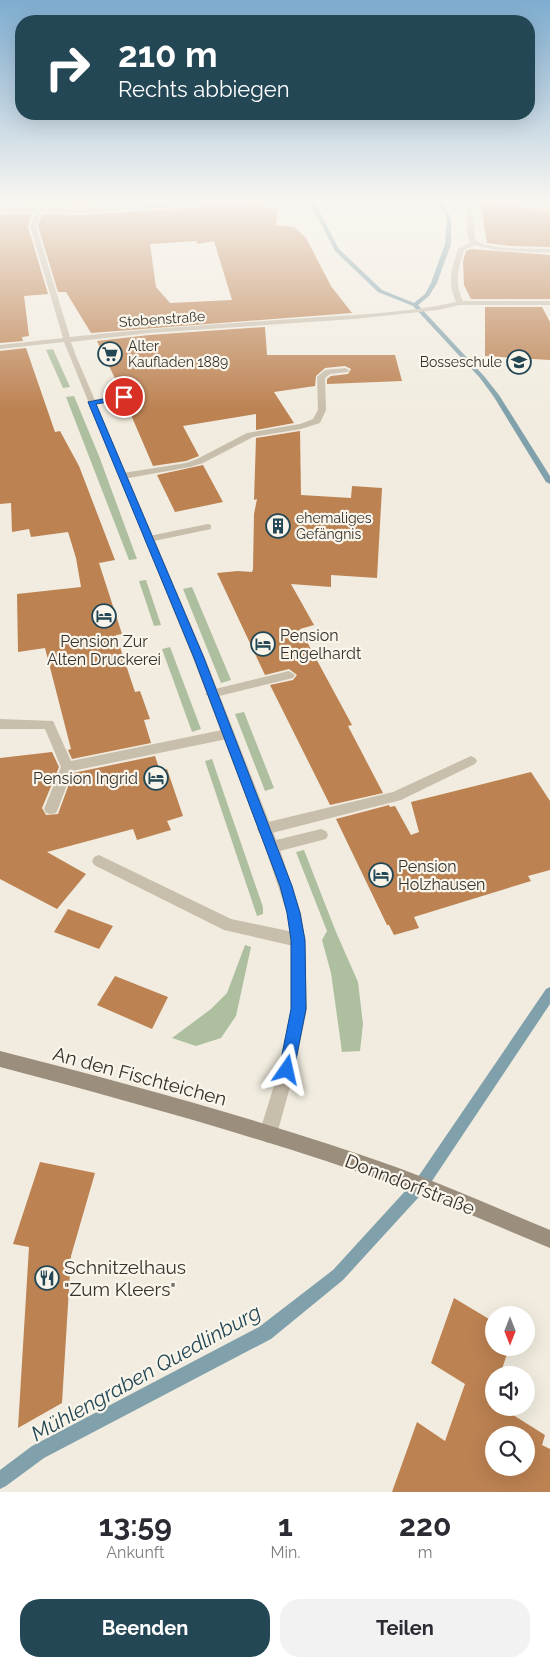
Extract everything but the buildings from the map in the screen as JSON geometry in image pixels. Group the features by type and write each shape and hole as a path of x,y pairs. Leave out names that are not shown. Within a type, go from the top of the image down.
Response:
{"main road":[{"name":"An den Fischteichen","path":"0,1058 131,1093 268,1134"},
{"name":"Donndorfstraße","path":"268,1134 398,1177 550,1239"}],"street":[{"path":"46,271 67,341 199,658 211,694 272,847 294,913 298,940 299,1009 285,1076 268,1134"},
{"path":"454,271 452,284 460,303"},
{"name":"Stobenstraße","path":"0,347 149,331 250,325 400,312 438,308 460,303 550,302"},
{"path":"123,476 187,465 200,461 250,435 259,432 295,428 317,421 322,410 321,376 332,371 345,370"},
{"path":"91,402 124,397"},
{"path":"149,539 208,527"},
{"path":"211,694 289,676"},
{"path":"0,724 49,724 67,767 51,809"},
{"path":"67,767 227,734"},
{"path":"264,829 396,796 471,761"},
{"path":"272,847 321,835"},
{"path":"99,861 229,925 298,940"}],"green space":[{"path":"53,349 70,387 63,388 46,350"},
{"path":"74,396 99,456 137,559 129,560 66,397"},
{"path":"146,580 161,625 154,626 139,581"},
{"path":"192,587 231,680 221,683 183,589"},
{"path":"170,647 201,729 192,732 162,649"},
{"path":"244,712 274,788 265,791 235,714"},
{"path":"212,759 263,907 263,914 257,916 205,761"},
{"path":"304,850 358,982 363,1024 360,1051 342,1052 331,973 322,940 327,931 296,852"},
{"path":"245,945 251,947 236,1016 221,1038 196,1046 172,1038 211,1009 227,993"}],"waterway":[{"name":"Mühlengraben Quedlinburg","path":"359,271 380,291 415,305"},
{"path":"415,305 427,295 438,271"},
{"name":"Mühlengraben Quedlinburg","path":"415,305 482,377 497,396 550,482"},
{"name":"Mühlengraben Quedlinburg","path":"0,1480 38,1452 265,1333 338,1275 423,1182 550,993"}],"place":[{"name":"Alter Kaufladen 1889","path":"110,354"},
{"name":"Bosseschule","path":"519,362"},
{"name":"ehemaliges Gefängnis","path":"278,526"},
{"name":"Pension Zur Alten Druckerei","path":"104,616"},
{"name":"Pension Engelhardt","path":"263,644"},
{"name":"Pension Ingrid","path":"156,778"},
{"name":"Pension Holzhausen","path":"381,875"},
{"name":"Schnitzelhaus \"Zum Kleers\"","path":"47,1278"}],"route":[{"path":"124,397 91,402 199,658 211,694 272,847 294,913 298,940 299,1009 287,1070"}]}
